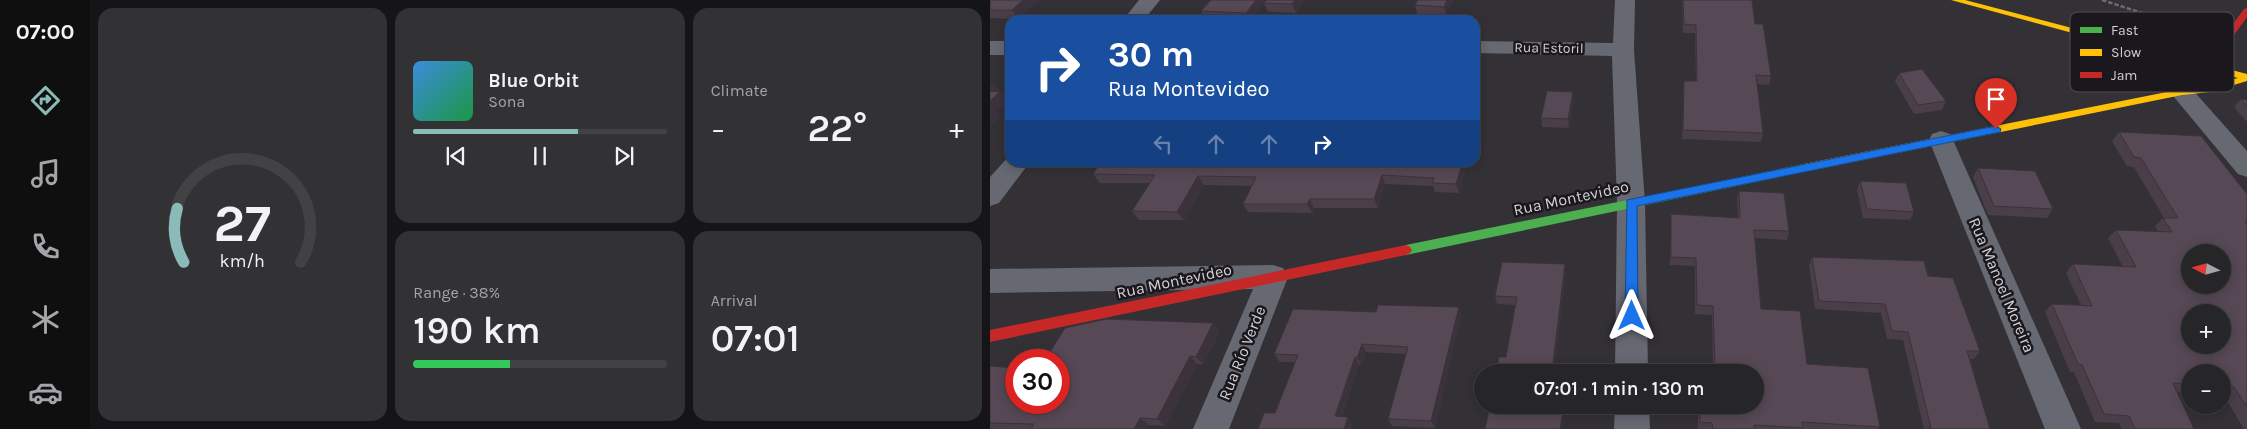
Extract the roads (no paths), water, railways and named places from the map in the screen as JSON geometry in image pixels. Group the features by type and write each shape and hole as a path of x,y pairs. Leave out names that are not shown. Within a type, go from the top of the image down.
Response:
{"street":[{"path":"1137,15 1150,0"},
{"path":"1625,0 1624,50 1631,202 1632,364"},
{"path":"1955,0 2070,30"},
{"path":"2234,29 2247,11"},
{"name":"Rua Estoril","path":"1480,47 1624,50"},
{"path":"990,48 1005,48"},
{"path":"2234,73 2247,77"},
{"name":"Rua Montevideo","path":"2234,81 2247,77"},
{"path":"2182,92 2247,168"},
{"name":"Rua Montevideo","path":"990,336 1631,202 2182,92"},
{"name":"Rua Manoel Moreira","path":"1941,140 2063,429"},
{"path":"990,196 1013,167"},
{"path":"990,281 1273,277"},
{"name":"Rua Río Verde","path":"1212,429 1273,277"},
{"path":"1632,414 1632,429"}]}
